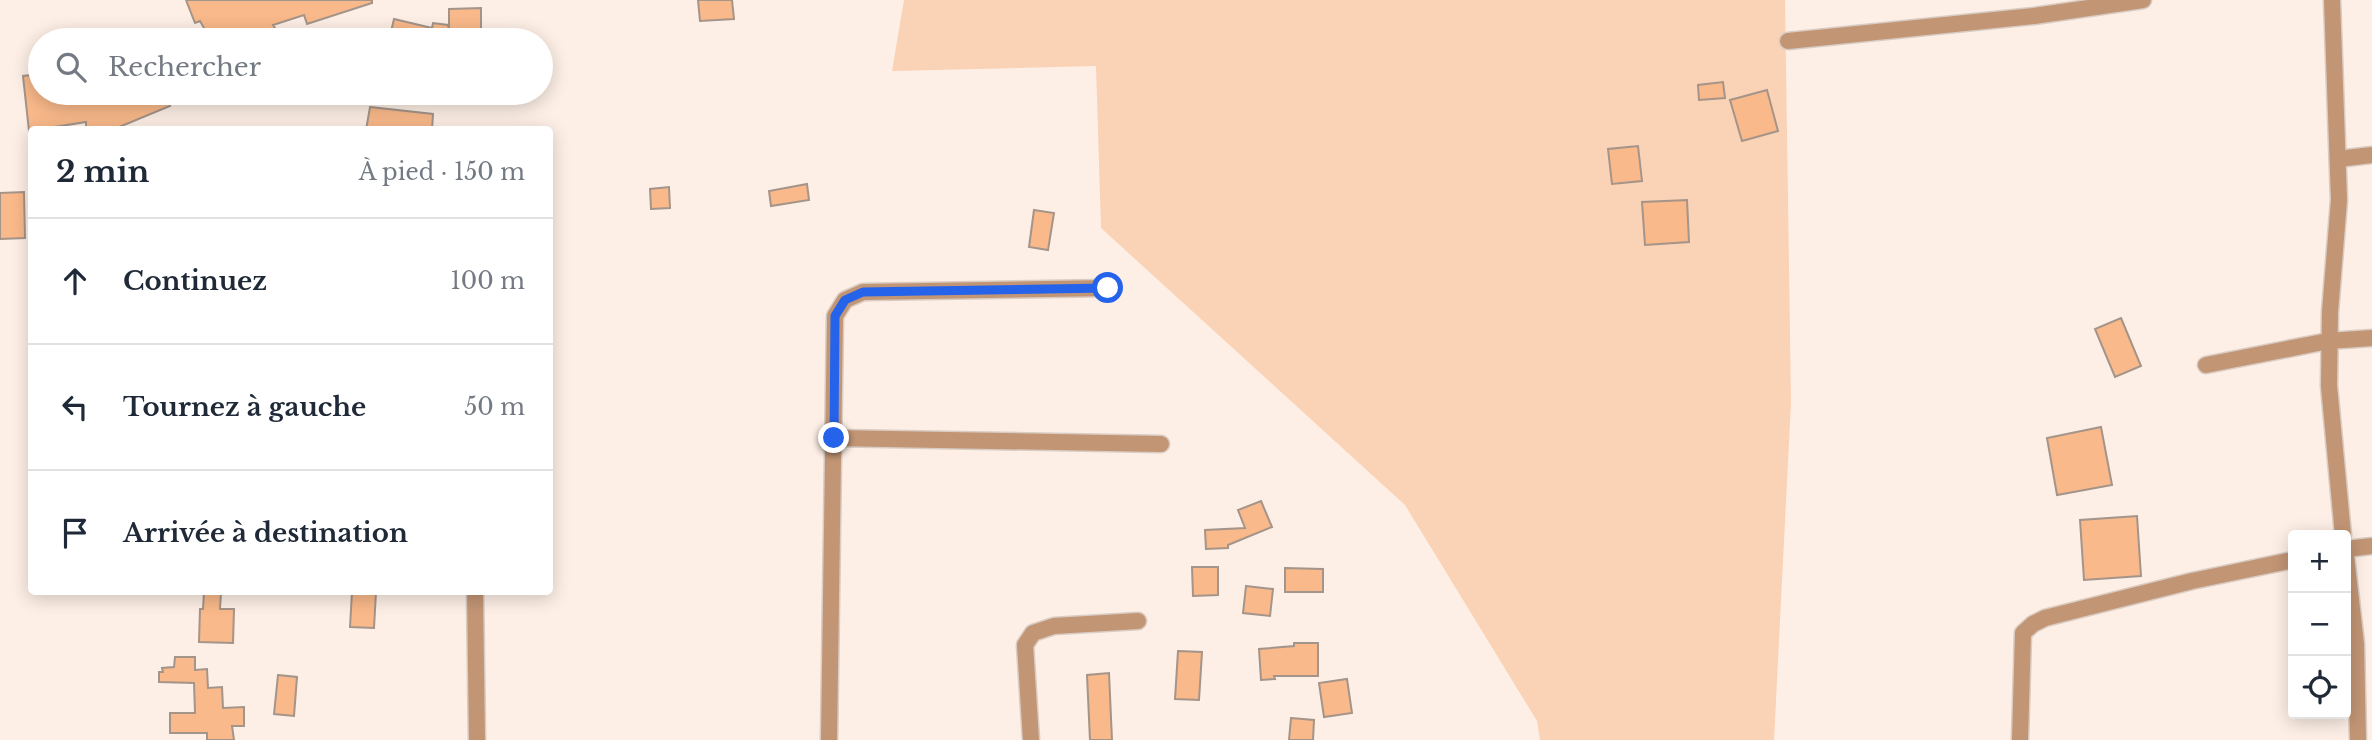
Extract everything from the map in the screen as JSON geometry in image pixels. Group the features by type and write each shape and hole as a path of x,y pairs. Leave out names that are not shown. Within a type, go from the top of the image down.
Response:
{"street":[{"path":"1788,41 2034,16 2143,0"},
{"path":"2332,0 2339,200 2328,341 2330,396 2343,530"},
{"path":"2338,159 2372,155"},
{"path":"829,740 835,316 845,300 863,292 1108,288"},
{"path":"2206,365 2328,341 2372,338"},
{"path":"834,438 1161,444"},
{"path":"2351,548 2372,546"},
{"path":"2020,740 2023,633 2033,624 2045,618 2192,581 2288,561"},
{"path":"2350,593 2356,644 2358,740"},
{"path":"475,595 477,740"},
{"path":"1031,740 1025,645 1033,633 1054,626 1138,621"}],"shaded area":[{"path":"904,0 1785,0 1791,402 1774,740 1540,740 1537,721 1405,505 1101,228 1096,66 892,71"}],"building":[{"path":"186,0 372,0 372,3 307,24 304,15 273,25 275,28 204,28 200,21 195,23"},
{"path":"698,0 732,0 734,19 700,21"},
{"path":"481,8 481,28 449,28 449,9"},
{"path":"394,19 432,28 392,28"},
{"path":"433,23 448,25 448,28 432,28"},
{"path":"28,75 28,105 170,106 122,126 86,126 86,122 61,126 28,126 23,76"},
{"path":"1723,82 1725,98 1699,100 1698,85"},
{"path":"1767,90 1778,131 1742,141 1730,100"},
{"path":"370,107 433,114 432,126 367,126"},
{"path":"1638,146 1642,181 1612,184 1608,149"},
{"path":"807,184 809,200 771,206 769,191"},
{"path":"669,187 670,208 651,209 650,189"},
{"path":"24,192 25,238 0,239 0,193"},
{"path":"1687,200 1689,242 1645,245 1642,202"},
{"path":"1034,210 1054,213 1048,250 1029,247"},
{"path":"2121,318 2141,366 2115,377 2095,329"},
{"path":"2101,427 2112,485 2057,495 2047,438"},
{"path":"1261,501 1272,527 1228,545 1228,548 1206,549 1205,530 1245,528 1238,510"},
{"path":"2137,516 2141,576 2084,580 2080,520"},
{"path":"1192,567 1218,567 1218,595 1193,596"},
{"path":"1285,568 1323,569 1323,592 1285,592"},
{"path":"1246,586 1273,589 1270,616 1243,613"},
{"path":"204,595 221,595 220,609 234,609 233,643 199,642 200,609 203,609"},
{"path":"352,595 376,595 374,628 350,627"},
{"path":"1294,643 1318,643 1318,676 1274,676 1275,679 1261,680 1259,649 1294,646"},
{"path":"1178,651 1202,652 1199,700 1175,699"},
{"path":"175,657 195,657 195,670 207,669 208,688 222,687 223,708 244,707 244,726 232,726 234,740 207,740 207,733 170,733 170,713 195,713 194,683 159,682 159,672 163,672 162,668 174,667"},
{"path":"1109,673 1112,740 1090,740 1087,675"},
{"path":"278,675 297,677 294,716 274,714"},
{"path":"1347,679 1352,713 1324,717 1319,683"},
{"path":"1291,718 1314,720 1313,740 1289,740"}],"route":[{"path":"834,438 835,316 845,300 863,292 1108,288"}]}
